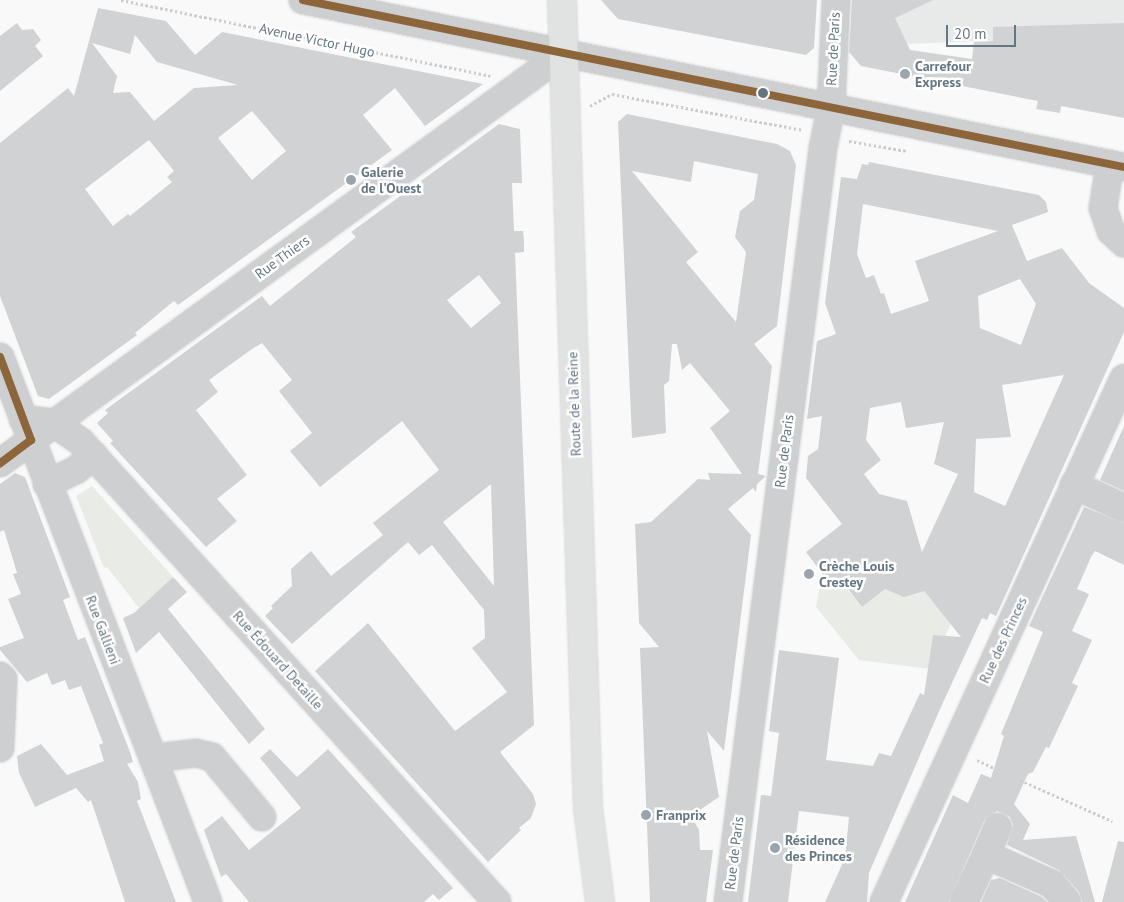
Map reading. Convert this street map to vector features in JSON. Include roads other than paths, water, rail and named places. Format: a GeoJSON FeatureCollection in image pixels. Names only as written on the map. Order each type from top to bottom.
{"type":"FeatureCollection","features":[{"type":"Feature","properties":{"kind":"main road","name":"Route de la Reine"},"geometry":{"type":"LineString","coordinates":[[562,0],[588,808],[600,902]]}},
{"type":"Feature","properties":{"kind":"main road","name":"Route de la Reine"},"geometry":{"type":"LineString","coordinates":[[582,902],[588,808]]}},
{"type":"Feature","properties":{"kind":"street"},"geometry":{"type":"LineString","coordinates":[[303,0],[1117,166],[1103,208],[1111,231],[1124,243]]}},
{"type":"Feature","properties":{"kind":"street","name":"Rue de Paris"},"geometry":{"type":"LineString","coordinates":[[728,902],[823,148],[830,108],[836,0]]}},
{"type":"Feature","properties":{"kind":"street","name":"Rue Thiers"},"geometry":{"type":"LineString","coordinates":[[54,423],[564,53]]}},
{"type":"Feature","properties":{"kind":"street","name":"Rue Gallieni"},"geometry":{"type":"LineString","coordinates":[[0,357],[208,902]]}},
{"type":"Feature","properties":{"kind":"street","name":"Rue des Princes"},"geometry":{"type":"LineString","coordinates":[[888,901],[1124,378]]}},
{"type":"Feature","properties":{"kind":"street"},"geometry":{"type":"LineString","coordinates":[[0,463],[27,429],[54,423]]}},
{"type":"Feature","properties":{"kind":"street","name":"Rue Édouard Detaille"},"geometry":{"type":"LineString","coordinates":[[54,423],[94,455],[497,902]]}},
{"type":"Feature","properties":{"kind":"street"},"geometry":{"type":"LineString","coordinates":[[47,484],[76,470],[94,455]]}},
{"type":"Feature","properties":{"kind":"street"},"geometry":{"type":"LineString","coordinates":[[1074,486],[1124,508]]}},
{"type":"Feature","properties":{"kind":"street"},"geometry":{"type":"LineString","coordinates":[[0,676],[3,680],[0,748]]}},
{"type":"Feature","properties":{"kind":"street"},"geometry":{"type":"LineString","coordinates":[[152,758],[196,753],[212,758],[262,817]]}},
{"type":"Feature","properties":{"kind":"street"},"geometry":{"type":"LineString","coordinates":[[964,902],[998,826]]}},
{"type":"Feature","properties":{"kind":"street"},"geometry":{"type":"LineString","coordinates":[[986,855],[1052,884],[1067,902]]}},
{"type":"Feature","properties":{"kind":"place","name":"Carrefour Express"},"geometry":{"type":"Point","coordinates":[905,74]}},
{"type":"Feature","properties":{"kind":"place","name":"Galerie de l'Ouest"},"geometry":{"type":"Point","coordinates":[351,180]}},
{"type":"Feature","properties":{"kind":"place","name":"Crèche Louis Crestey"},"geometry":{"type":"Point","coordinates":[809,574]}},
{"type":"Feature","properties":{"kind":"place","name":"Franprix"},"geometry":{"type":"Point","coordinates":[646,815]}},
{"type":"Feature","properties":{"kind":"place","name":"Résidence des Princes"},"geometry":{"type":"Point","coordinates":[775,848]}}]}
